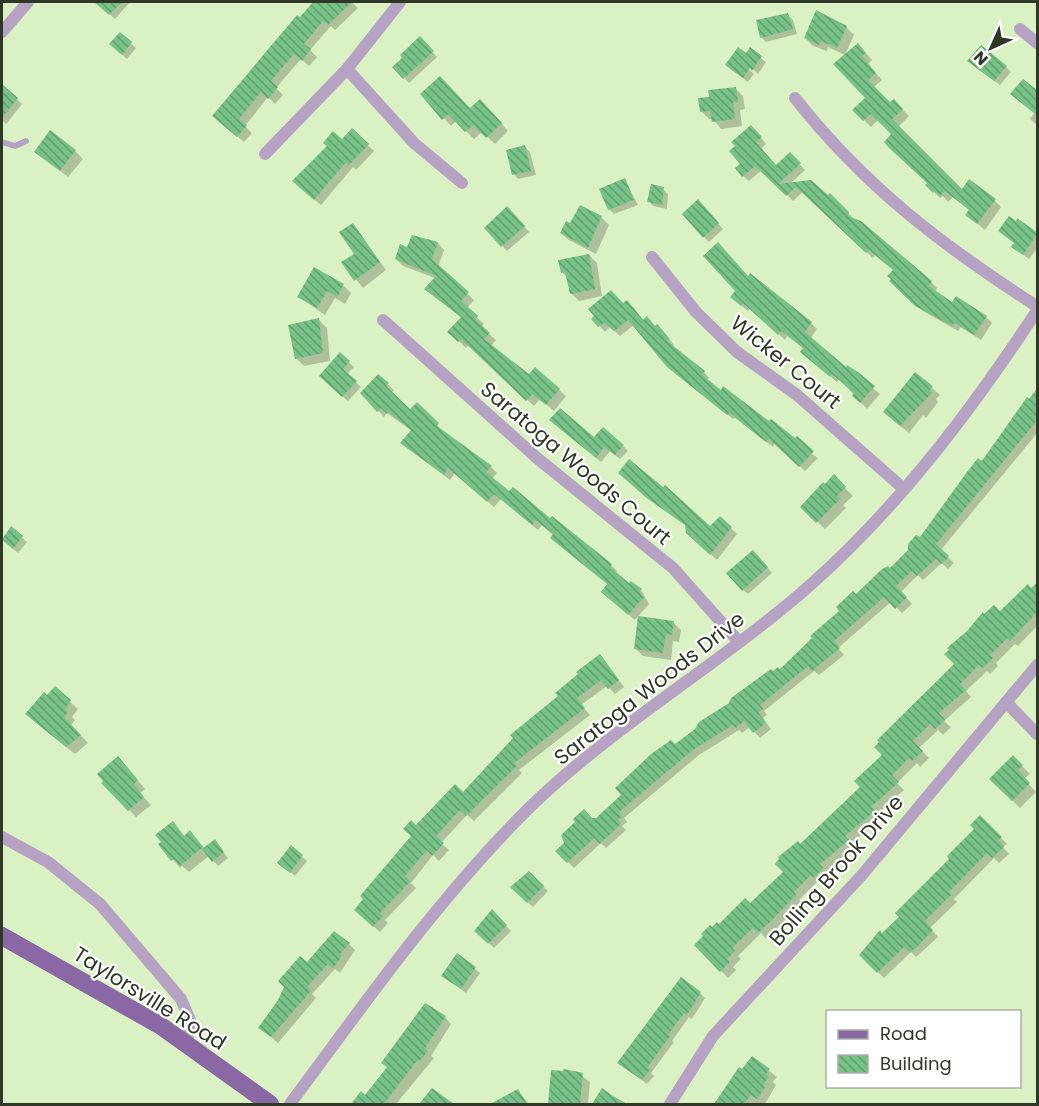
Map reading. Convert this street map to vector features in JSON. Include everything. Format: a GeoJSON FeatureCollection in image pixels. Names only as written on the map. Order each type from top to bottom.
{"type":"FeatureCollection","features":[{"type":"Feature","properties":{"kind":"main road","name":"Taylorsville Road"},"geometry":{"type":"LineString","coordinates":[[2,936],[127,1005],[188,1044],[270,1104]]}},
{"type":"Feature","properties":{"kind":"street"},"geometry":{"type":"LineString","coordinates":[[2,32],[28,2]]}},
{"type":"Feature","properties":{"kind":"street"},"geometry":{"type":"LineString","coordinates":[[265,154],[347,69],[400,2]]}},
{"type":"Feature","properties":{"kind":"street"},"geometry":{"type":"LineString","coordinates":[[1020,29],[1038,44]]}},
{"type":"Feature","properties":{"kind":"street"},"geometry":{"type":"LineString","coordinates":[[347,69],[414,143],[462,183]]}},
{"type":"Feature","properties":{"kind":"street"},"geometry":{"type":"LineString","coordinates":[[795,98],[828,138],[887,198],[960,257],[1038,308]]}},
{"type":"Feature","properties":{"kind":"street","name":"Wicker Court"},"geometry":{"type":"LineString","coordinates":[[651,257],[696,312],[737,352],[797,394],[904,489]]}},
{"type":"Feature","properties":{"kind":"street","name":"Saratoga Woods Drive"},"geometry":{"type":"LineString","coordinates":[[290,1104],[456,888],[522,815],[578,766],[774,616],[830,565],[904,489],[972,406],[1038,308]]}},
{"type":"Feature","properties":{"kind":"street","name":"Saratoga Woods Court"},"geometry":{"type":"LineString","coordinates":[[383,320],[537,458],[673,568],[740,642]]}},
{"type":"Feature","properties":{"kind":"street","name":"Bolling Brook Drive"},"geometry":{"type":"LineString","coordinates":[[670,1104],[713,1036],[862,875],[1038,664]]}},
{"type":"Feature","properties":{"kind":"street"},"geometry":{"type":"LineString","coordinates":[[1006,702],[1038,735]]}},
{"type":"Feature","properties":{"kind":"street"},"geometry":{"type":"LineString","coordinates":[[2,837],[48,862],[100,904],[181,999],[190,1020],[188,1044]]}},
{"type":"Feature","properties":{"kind":"lane"},"geometry":{"type":"LineString","coordinates":[[2,142],[15,146],[26,141]]}},
{"type":"Feature","properties":{"kind":"building"},"geometry":{"type":"Polygon","coordinates":[[[94,2],[122,2],[109,15],[94,2]]]}},
{"type":"Feature","properties":{"kind":"building"},"geometry":{"type":"Polygon","coordinates":[[[313,2],[352,2],[328,25],[323,21],[304,44],[311,49],[302,61],[294,54],[271,81],[278,87],[268,99],[261,92],[239,119],[247,125],[237,137],[212,116],[297,15],[300,17],[313,2]]]}},
{"type":"Feature","properties":{"kind":"building"},"geometry":{"type":"Polygon","coordinates":[[[816,10],[847,26],[837,48],[821,41],[819,45],[804,38],[816,10]]]}},
{"type":"Feature","properties":{"kind":"building"},"geometry":{"type":"Polygon","coordinates":[[[788,13],[793,29],[760,38],[756,20],[788,13]]]}},
{"type":"Feature","properties":{"kind":"building"},"geometry":{"type":"Polygon","coordinates":[[[120,32],[132,42],[122,55],[109,44],[120,32]]]}},
{"type":"Feature","properties":{"kind":"building"},"geometry":{"type":"Polygon","coordinates":[[[420,36],[434,51],[403,79],[392,67],[402,58],[400,55],[420,36]]]}},
{"type":"Feature","properties":{"kind":"building"},"geometry":{"type":"Polygon","coordinates":[[[858,43],[866,53],[862,56],[876,73],[868,80],[890,102],[894,99],[903,109],[892,119],[962,189],[969,179],[996,199],[977,224],[965,215],[969,210],[945,191],[940,196],[935,191],[933,193],[925,185],[927,183],[888,147],[884,142],[891,134],[871,114],[863,121],[852,110],[865,98],[833,64],[858,43]]]}},
{"type":"Feature","properties":{"kind":"building"},"geometry":{"type":"Polygon","coordinates":[[[981,45],[1007,66],[994,81],[967,61],[981,45]]]}},
{"type":"Feature","properties":{"kind":"building"},"geometry":{"type":"Polygon","coordinates":[[[738,47],[746,53],[750,47],[762,56],[752,71],[750,68],[743,78],[725,65],[738,47]]]}},
{"type":"Feature","properties":{"kind":"building"},"geometry":{"type":"Polygon","coordinates":[[[440,76],[470,108],[480,99],[502,123],[486,138],[473,125],[465,132],[448,114],[442,120],[420,94],[440,76]]]}},
{"type":"Feature","properties":{"kind":"building"},"geometry":{"type":"Polygon","coordinates":[[[1023,79],[1038,91],[1038,116],[1010,94],[1023,79]]]}},
{"type":"Feature","properties":{"kind":"building"},"geometry":{"type":"Polygon","coordinates":[[[2,84],[18,98],[2,118],[2,84]]]}},
{"type":"Feature","properties":{"kind":"building"},"geometry":{"type":"Polygon","coordinates":[[[736,87],[738,102],[733,102],[735,119],[712,122],[710,111],[700,112],[698,98],[709,97],[708,90],[736,87]]]}},
{"type":"Feature","properties":{"kind":"building"},"geometry":{"type":"Polygon","coordinates":[[[751,125],[762,137],[756,142],[776,165],[790,152],[801,163],[778,184],[811,180],[828,195],[830,193],[849,212],[848,216],[861,221],[932,281],[929,286],[952,302],[956,296],[987,316],[974,335],[954,323],[952,326],[915,306],[889,281],[891,279],[887,276],[893,270],[869,250],[866,253],[796,187],[786,196],[755,166],[742,177],[735,168],[740,164],[729,151],[735,146],[731,142],[751,125]]]}},
{"type":"Feature","properties":{"kind":"building"},"geometry":{"type":"Polygon","coordinates":[[[352,128],[369,144],[349,165],[346,162],[314,200],[292,181],[327,146],[323,143],[333,131],[342,139],[352,128]]]}},
{"type":"Feature","properties":{"kind":"building"},"geometry":{"type":"Polygon","coordinates":[[[50,130],[76,150],[60,171],[34,152],[50,130]]]}},
{"type":"Feature","properties":{"kind":"building"},"geometry":{"type":"Polygon","coordinates":[[[525,145],[531,171],[512,175],[506,150],[525,145]]]}},
{"type":"Feature","properties":{"kind":"building"},"geometry":{"type":"Polygon","coordinates":[[[625,178],[634,200],[608,210],[599,189],[625,178]]]}},
{"type":"Feature","properties":{"kind":"building"},"geometry":{"type":"Polygon","coordinates":[[[651,184],[664,187],[662,205],[647,202],[651,184]]]}},
{"type":"Feature","properties":{"kind":"building"},"geometry":{"type":"Polygon","coordinates":[[[698,199],[719,223],[703,238],[682,214],[698,199]]]}},
{"type":"Feature","properties":{"kind":"building"},"geometry":{"type":"Polygon","coordinates":[[[580,205],[602,216],[588,248],[560,233],[566,221],[570,223],[580,205]]]}},
{"type":"Feature","properties":{"kind":"building"},"geometry":{"type":"Polygon","coordinates":[[[507,206],[525,226],[501,247],[484,228],[507,206]]]}},
{"type":"Feature","properties":{"kind":"building"},"geometry":{"type":"Polygon","coordinates":[[[1009,216],[1016,221],[1017,218],[1038,233],[1023,255],[1011,247],[1014,243],[998,231],[1009,216]]]}},
{"type":"Feature","properties":{"kind":"building"},"geometry":{"type":"Polygon","coordinates":[[[353,223],[380,262],[354,281],[341,262],[354,254],[339,232],[353,223]]]}},
{"type":"Feature","properties":{"kind":"building"},"geometry":{"type":"Polygon","coordinates":[[[412,235],[438,242],[432,259],[469,292],[461,301],[478,316],[475,319],[490,333],[484,339],[529,374],[535,367],[560,389],[546,405],[532,394],[526,401],[461,339],[458,342],[447,332],[461,317],[424,289],[436,276],[395,259],[400,244],[407,247],[412,235]]]}},
{"type":"Feature","properties":{"kind":"building"},"geometry":{"type":"Polygon","coordinates":[[[718,242],[748,276],[750,273],[812,322],[805,332],[846,367],[847,365],[858,372],[875,386],[860,403],[852,396],[854,393],[832,374],[830,377],[800,352],[803,348],[790,337],[781,331],[778,335],[743,303],[741,306],[730,297],[735,291],[703,256],[718,242]]]}},
{"type":"Feature","properties":{"kind":"building"},"geometry":{"type":"Polygon","coordinates":[[[589,254],[595,289],[570,294],[565,272],[561,273],[558,260],[589,254]]]}},
{"type":"Feature","properties":{"kind":"building"},"geometry":{"type":"Polygon","coordinates":[[[314,267],[344,284],[337,297],[327,291],[317,308],[297,297],[314,267]]]}},
{"type":"Feature","properties":{"kind":"building"},"geometry":{"type":"Polygon","coordinates":[[[611,290],[623,303],[627,300],[643,320],[647,316],[655,326],[657,324],[670,339],[667,341],[705,371],[702,375],[721,390],[723,386],[795,438],[797,436],[814,451],[799,467],[769,439],[766,442],[729,413],[727,415],[667,367],[628,320],[614,331],[604,323],[598,327],[591,319],[594,316],[588,309],[611,290]]]}},
{"type":"Feature","properties":{"kind":"building"},"geometry":{"type":"Polygon","coordinates":[[[319,318],[323,353],[295,359],[288,325],[319,318]]]}},
{"type":"Feature","properties":{"kind":"building"},"geometry":{"type":"Polygon","coordinates":[[[340,352],[350,361],[343,369],[357,381],[342,397],[319,376],[340,352]]]}},
{"type":"Feature","properties":{"kind":"building"},"geometry":{"type":"Polygon","coordinates":[[[915,372],[933,386],[929,391],[932,393],[900,426],[883,412],[915,372]]]}},
{"type":"Feature","properties":{"kind":"building"},"geometry":{"type":"Polygon","coordinates":[[[378,374],[389,383],[386,386],[410,409],[417,402],[439,423],[437,426],[492,466],[486,472],[509,491],[513,487],[612,564],[610,567],[629,583],[631,581],[642,589],[639,592],[644,597],[628,615],[601,592],[607,584],[550,538],[553,534],[535,520],[532,525],[494,494],[487,502],[448,468],[444,475],[400,443],[411,430],[389,412],[387,414],[381,408],[377,412],[360,393],[378,374]]]}},
{"type":"Feature","properties":{"kind":"building"},"geometry":{"type":"Polygon","coordinates":[[[1038,387],[1038,419],[936,544],[949,556],[942,564],[936,559],[917,576],[912,571],[896,586],[907,597],[895,609],[884,597],[834,641],[840,648],[812,671],[808,666],[760,705],[763,709],[758,712],[766,723],[753,733],[744,721],[736,728],[733,725],[693,750],[619,812],[622,816],[618,820],[621,824],[600,844],[594,838],[567,863],[555,851],[564,843],[561,835],[575,822],[573,819],[584,809],[592,818],[596,818],[621,795],[615,788],[651,754],[671,740],[675,744],[695,729],[699,722],[729,703],[731,698],[771,669],[773,671],[778,667],[780,669],[812,638],[810,636],[839,611],[836,607],[853,591],[856,594],[882,569],[888,566],[890,568],[908,550],[908,544],[916,535],[920,537],[978,458],[982,461],[1027,397],[1029,399],[1038,387]]]}},
{"type":"Feature","properties":{"kind":"building"},"geometry":{"type":"Polygon","coordinates":[[[560,408],[594,437],[603,427],[624,445],[615,455],[604,447],[596,458],[549,420],[560,408]]]}},
{"type":"Feature","properties":{"kind":"building"},"geometry":{"type":"Polygon","coordinates":[[[629,459],[663,487],[665,485],[710,526],[720,516],[732,527],[710,555],[686,533],[685,525],[647,498],[618,473],[629,459]]]}},
{"type":"Feature","properties":{"kind":"building"},"geometry":{"type":"Polygon","coordinates":[[[834,474],[846,487],[837,496],[840,499],[816,523],[800,507],[823,482],[825,484],[834,474]]]}},
{"type":"Feature","properties":{"kind":"building"},"geometry":{"type":"Polygon","coordinates":[[[11,526],[23,536],[13,549],[2,540],[11,526]]]}},
{"type":"Feature","properties":{"kind":"building"},"geometry":{"type":"Polygon","coordinates":[[[753,550],[768,567],[742,591],[726,573],[753,550]]]}},
{"type":"Feature","properties":{"kind":"building"},"geometry":{"type":"Polygon","coordinates":[[[1038,582],[1038,611],[1010,641],[1008,638],[990,655],[993,658],[983,668],[979,665],[960,684],[966,690],[939,713],[945,720],[935,729],[930,724],[913,741],[923,751],[912,761],[909,758],[892,775],[899,782],[871,807],[875,811],[845,836],[849,840],[820,864],[823,868],[813,878],[811,875],[794,892],[796,895],[769,923],[758,933],[753,928],[732,948],[735,951],[727,959],[730,962],[720,972],[694,945],[703,936],[701,934],[710,925],[712,927],[717,922],[719,924],[745,898],[750,903],[783,872],[775,864],[778,857],[798,841],[800,844],[860,787],[854,781],[882,755],[874,747],[879,742],[877,740],[954,664],[944,654],[949,650],[947,648],[967,631],[983,612],[984,614],[994,605],[1000,611],[1028,584],[1031,588],[1038,582]]]}},
{"type":"Feature","properties":{"kind":"building"},"geometry":{"type":"Polygon","coordinates":[[[638,616],[674,621],[672,635],[666,634],[663,653],[634,649],[638,616]]]}},
{"type":"Feature","properties":{"kind":"building"},"geometry":{"type":"Polygon","coordinates":[[[600,654],[619,680],[608,689],[601,680],[577,698],[585,708],[514,763],[517,766],[466,816],[460,810],[436,836],[444,843],[432,856],[427,850],[405,876],[411,881],[380,913],[383,916],[373,927],[354,910],[363,899],[360,896],[411,836],[403,829],[411,820],[416,825],[455,784],[463,792],[513,738],[510,735],[558,696],[555,693],[578,674],[576,672],[600,654]]]}},
{"type":"Feature","properties":{"kind":"building"},"geometry":{"type":"Polygon","coordinates":[[[55,686],[71,700],[65,709],[68,712],[64,717],[81,735],[66,747],[25,714],[44,692],[47,695],[55,686]]]}},
{"type":"Feature","properties":{"kind":"building"},"geometry":{"type":"Polygon","coordinates":[[[1013,755],[1023,765],[1018,770],[1030,783],[1012,801],[989,779],[1013,755]]]}},
{"type":"Feature","properties":{"kind":"building"},"geometry":{"type":"Polygon","coordinates":[[[118,756],[138,780],[134,784],[144,797],[128,811],[101,783],[103,781],[97,774],[118,756]]]}},
{"type":"Feature","properties":{"kind":"building"},"geometry":{"type":"Polygon","coordinates":[[[980,815],[1002,837],[998,840],[1004,847],[992,858],[987,853],[949,892],[952,894],[925,921],[933,930],[916,948],[909,952],[904,947],[877,973],[859,955],[880,930],[882,933],[899,917],[895,913],[949,859],[947,856],[974,829],[970,825],[980,815]]]}},
{"type":"Feature","properties":{"kind":"building"},"geometry":{"type":"Polygon","coordinates":[[[173,821],[184,836],[190,830],[203,847],[180,866],[174,859],[171,861],[158,844],[161,842],[155,835],[173,821]]]}},
{"type":"Feature","properties":{"kind":"building"},"geometry":{"type":"Polygon","coordinates":[[[215,839],[224,852],[212,862],[202,849],[215,839]]]}},
{"type":"Feature","properties":{"kind":"building"},"geometry":{"type":"Polygon","coordinates":[[[291,845],[303,855],[290,873],[277,863],[291,845]]]}},
{"type":"Feature","properties":{"kind":"building"},"geometry":{"type":"Polygon","coordinates":[[[529,871],[544,886],[527,903],[510,887],[529,871]]]}},
{"type":"Feature","properties":{"kind":"building"},"geometry":{"type":"Polygon","coordinates":[[[492,909],[507,925],[488,944],[474,931],[492,909]]]}},
{"type":"Feature","properties":{"kind":"building"},"geometry":{"type":"Polygon","coordinates":[[[334,931],[350,943],[340,954],[342,956],[333,968],[328,964],[307,987],[311,991],[271,1037],[258,1028],[278,1000],[284,987],[278,981],[300,956],[307,962],[334,931]]]}},
{"type":"Feature","properties":{"kind":"building"},"geometry":{"type":"Polygon","coordinates":[[[457,953],[476,967],[461,989],[441,976],[457,953]]]}},
{"type":"Feature","properties":{"kind":"building"},"geometry":{"type":"Polygon","coordinates":[[[681,977],[701,992],[687,1015],[684,1013],[668,1035],[670,1036],[647,1068],[650,1070],[642,1080],[617,1063],[681,977]]]}},
{"type":"Feature","properties":{"kind":"building"},"geometry":{"type":"Polygon","coordinates":[[[425,1003],[446,1016],[425,1048],[428,1051],[420,1061],[418,1060],[384,1104],[351,1104],[361,1091],[365,1095],[387,1067],[381,1063],[425,1003]]]}},
{"type":"Feature","properties":{"kind":"building"},"geometry":{"type":"Polygon","coordinates":[[[752,1056],[770,1069],[766,1074],[769,1077],[763,1085],[765,1087],[757,1099],[751,1095],[744,1104],[714,1104],[739,1067],[742,1069],[752,1056]]]}},
{"type":"Feature","properties":{"kind":"building"},"geometry":{"type":"Polygon","coordinates":[[[564,1069],[583,1073],[580,1104],[548,1104],[551,1070],[563,1071],[564,1069]]]}},
{"type":"Feature","properties":{"kind":"building"},"geometry":{"type":"Polygon","coordinates":[[[432,1088],[454,1104],[419,1104],[432,1088]]]}},
{"type":"Feature","properties":{"kind":"building"},"geometry":{"type":"Polygon","coordinates":[[[602,1088],[613,1096],[627,1104],[592,1104],[602,1088]]]}},
{"type":"Feature","properties":{"kind":"building"},"geometry":{"type":"Polygon","coordinates":[[[518,1089],[527,1104],[490,1104],[518,1089]]]}}]}
